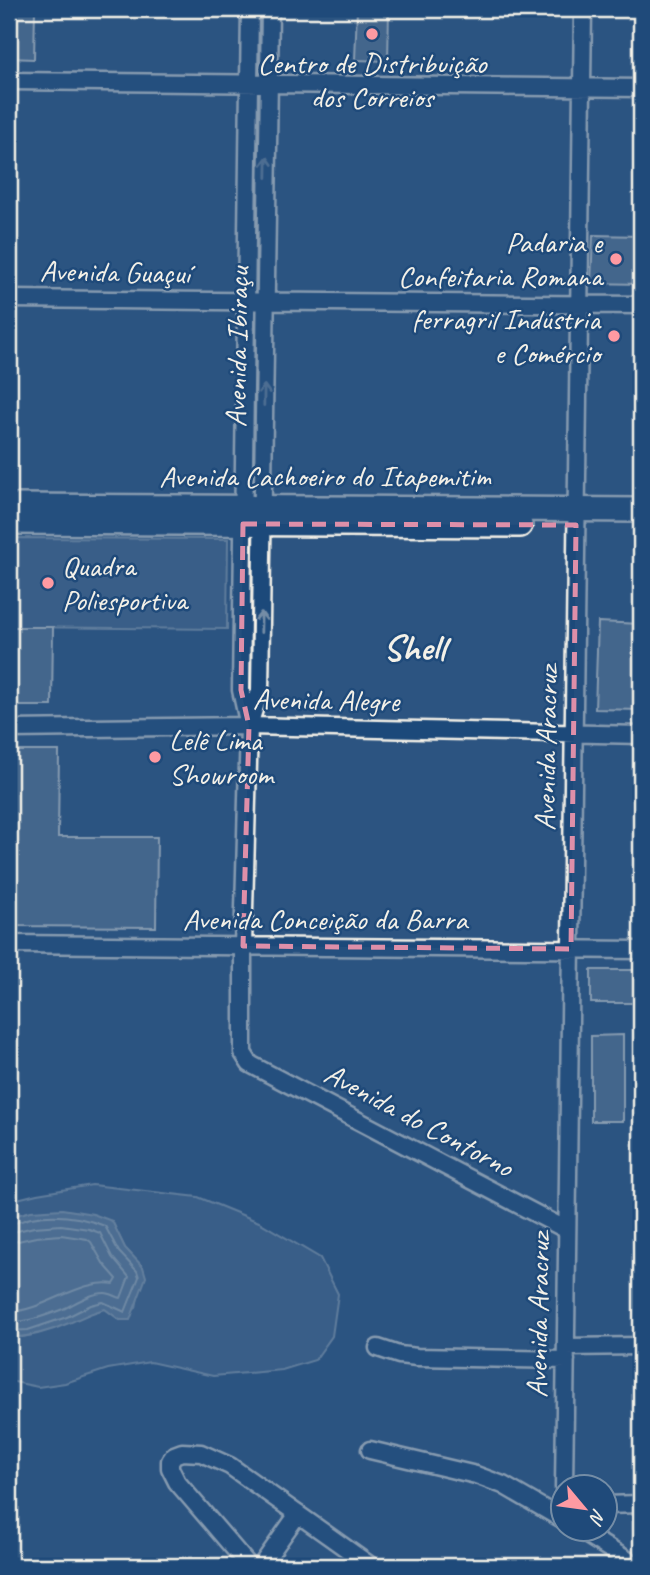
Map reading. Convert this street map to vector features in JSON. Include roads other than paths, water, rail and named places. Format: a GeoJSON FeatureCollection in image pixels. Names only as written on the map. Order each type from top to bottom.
{"type":"FeatureCollection","features":[{"type":"Feature","properties":{"kind":"street","name":"Avenida Ibiraçu"},"geometry":{"type":"LineString","coordinates":[[250,9],[246,301],[253,515]]}},
{"type":"Feature","properties":{"kind":"street","name":"Avenida Ibiraçu"},"geometry":{"type":"LineString","coordinates":[[245,1059],[243,946],[249,726],[241,690],[265,301],[270,9]]}},
{"type":"Feature","properties":{"kind":"street","name":"Avenida Aracruz"},"geometry":{"type":"LineString","coordinates":[[564,1474],[583,9]]}},
{"type":"Feature","properties":{"kind":"street"},"geometry":{"type":"LineString","coordinates":[[9,82],[641,88]]}},
{"type":"Feature","properties":{"kind":"street","name":"Avenida Guaçuí"},"geometry":{"type":"LineString","coordinates":[[9,299],[641,305]]}},
{"type":"Feature","properties":{"kind":"street","name":"Avenida Cachoeiro do Itapemitim"},"geometry":{"type":"LineString","coordinates":[[9,506],[253,515]]}},
{"type":"Feature","properties":{"kind":"street"},"geometry":{"type":"LineString","coordinates":[[9,522],[253,515],[577,517],[641,510]]}},
{"type":"Feature","properties":{"kind":"street"},"geometry":{"type":"LineString","coordinates":[[577,517],[641,525]]}},
{"type":"Feature","properties":{"kind":"street","name":"Avenida Alegre"},"geometry":{"type":"LineString","coordinates":[[9,729],[249,726],[641,735]]}},
{"type":"Feature","properties":{"kind":"street","name":"Avenida Conceição da Barra"},"geometry":{"type":"LineString","coordinates":[[9,944],[641,950]]}},
{"type":"Feature","properties":{"kind":"street","name":"Avenida do Contorno"},"geometry":{"type":"LineString","coordinates":[[245,1059],[567,1230]]}},
{"type":"Feature","properties":{"kind":"street"},"geometry":{"type":"LineString","coordinates":[[378,1348],[417,1357],[566,1353],[641,1346]]}},
{"type":"Feature","properties":{"kind":"street"},"geometry":{"type":"LineString","coordinates":[[370,1450],[476,1475],[503,1485],[548,1511]]}},
{"type":"Feature","properties":{"kind":"street"},"geometry":{"type":"LineString","coordinates":[[249,1566],[177,1482],[170,1468],[174,1455],[182,1452],[201,1453],[230,1466],[371,1566]]}},
{"type":"Feature","properties":{"kind":"street"},"geometry":{"type":"LineString","coordinates":[[618,1505],[641,1504]]}},
{"type":"Feature","properties":{"kind":"street"},"geometry":{"type":"LineString","coordinates":[[261,1566],[298,1514]]}},
{"type":"Feature","properties":{"kind":"street"},"geometry":{"type":"LineString","coordinates":[[602,1544],[637,1566]]}},
{"type":"Feature","properties":{"kind":"water"},"geometry":{"type":"Polygon","coordinates":[[[62,1209],[93,1214],[112,1221],[125,1248],[143,1267],[146,1277],[130,1320],[120,1320],[105,1309],[47,1331],[9,1338],[9,1217],[31,1211],[62,1209]]]}},
{"type":"Feature","properties":{"kind":"place","name":"Centro de Distribuição dos Correios"},"geometry":{"type":"Point","coordinates":[372,34]}},
{"type":"Feature","properties":{"kind":"place","name":"Padaria e Confeitaria Romana"},"geometry":{"type":"Point","coordinates":[616,259]}},
{"type":"Feature","properties":{"kind":"place","name":"ferragril Indústria e Comércio"},"geometry":{"type":"Point","coordinates":[614,336]}},
{"type":"Feature","properties":{"kind":"place","name":"Quadra Poliesportiva"},"geometry":{"type":"Point","coordinates":[48,583]}},
{"type":"Feature","properties":{"kind":"place","name":"Lelê Lima Showroom"},"geometry":{"type":"Point","coordinates":[155,757]}},
{"type":"Feature","properties":{"kind":"district","name":"Shell"},"geometry":{"type":"Point","coordinates":[414,647]}}]}
